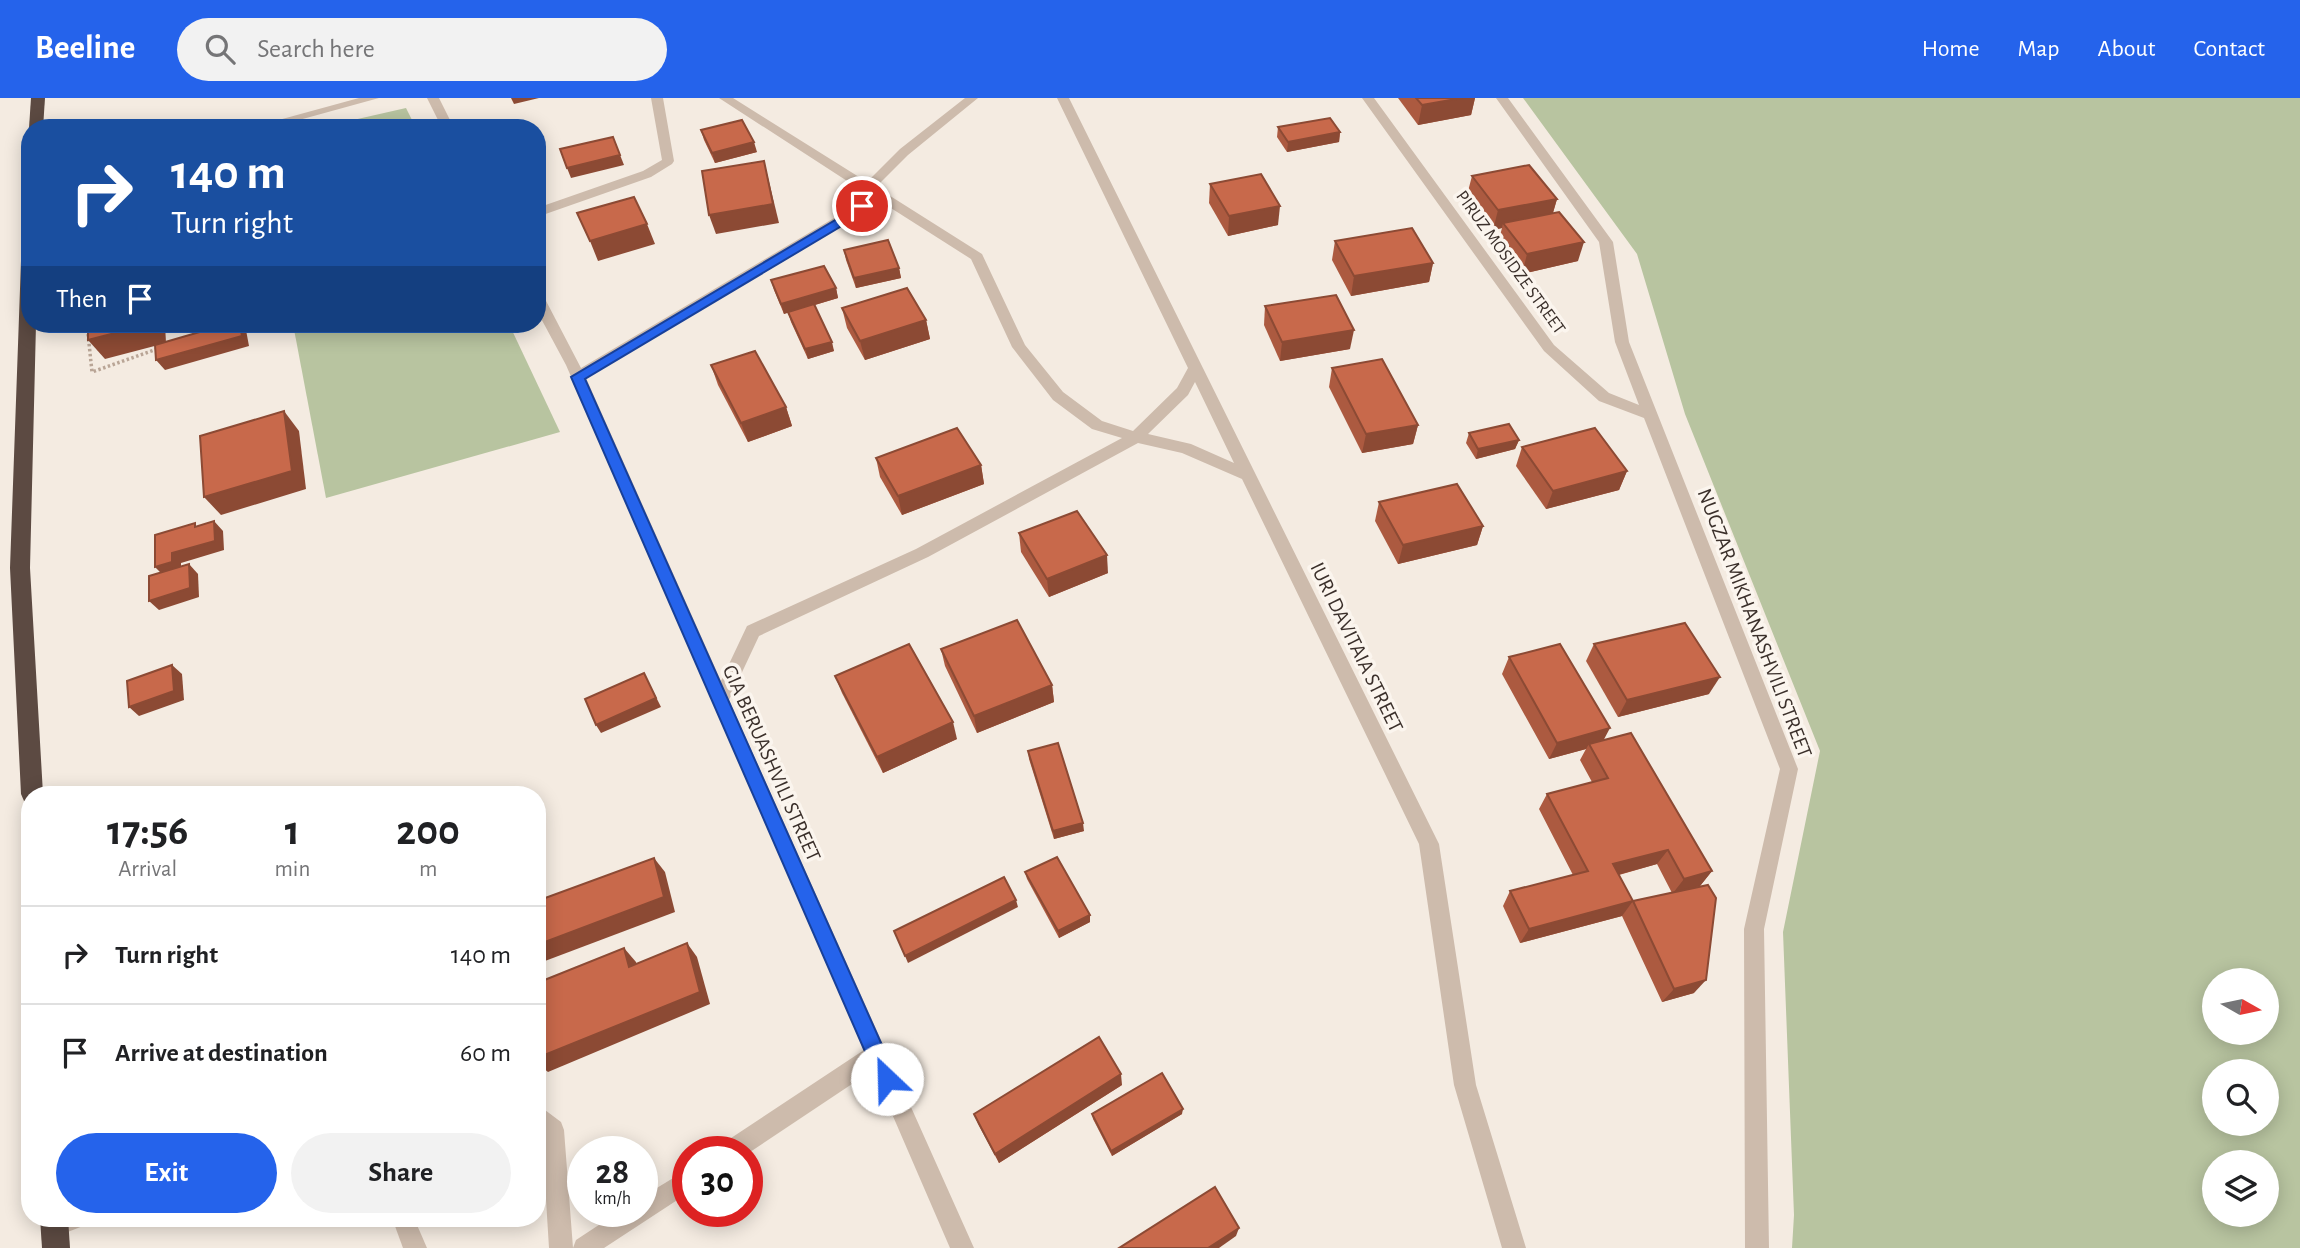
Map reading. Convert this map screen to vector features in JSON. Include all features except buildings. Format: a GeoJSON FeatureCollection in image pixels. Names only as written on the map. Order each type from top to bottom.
{"type":"FeatureCollection","features":[{"type":"Feature","properties":{"kind":"highway"},"geometry":{"type":"LineString","coordinates":[[37,119],[38,98]]}},
{"type":"Feature","properties":{"kind":"highway"},"geometry":{"type":"LineString","coordinates":[[27,333],[20,568],[32,786]]}},
{"type":"Feature","properties":{"kind":"street"},"geometry":{"type":"LineString","coordinates":[[290,119],[373,98]]}},
{"type":"Feature","properties":{"kind":"street"},"geometry":{"type":"LineString","coordinates":[[433,98],[444,119]]}},
{"type":"Feature","properties":{"kind":"street"},"geometry":{"type":"LineString","coordinates":[[546,210],[647,174],[667,161],[657,98]]}},
{"type":"Feature","properties":{"kind":"street"},"geometry":{"type":"LineString","coordinates":[[725,98],[977,257],[1019,347],[1058,396],[1097,425],[1136,437],[1186,447],[1248,475]]}},
{"type":"Feature","properties":{"kind":"street"},"geometry":{"type":"LineString","coordinates":[[577,377],[856,212],[862,206],[868,188],[904,152],[972,98]]}},
{"type":"Feature","properties":{"kind":"street","name":"IURI DAVITAIA STREET"},"geometry":{"type":"LineString","coordinates":[[1063,98],[1429,844],[1465,1085],[1514,1248]]}},
{"type":"Feature","properties":{"kind":"street","name":"PIRUZ MOSIDZE STREET"},"geometry":{"type":"LineString","coordinates":[[1368,98],[1549,348],[1604,397],[1651,415]]}},
{"type":"Feature","properties":{"kind":"street","name":"NUGZAR MIKHANASHVILI STREET"},"geometry":{"type":"LineString","coordinates":[[1502,98],[1606,242],[1622,342],[1789,769],[1754,929],[1757,1248]]}},
{"type":"Feature","properties":{"kind":"street","name":"GIA BERUASHVILI STREET"},"geometry":{"type":"LineString","coordinates":[[546,315],[577,377],[962,1248]]}},
{"type":"Feature","properties":{"kind":"street"},"geometry":{"type":"LineString","coordinates":[[720,701],[753,631],[922,553],[1136,437],[1183,391],[1196,367]]}},
{"type":"Feature","properties":{"kind":"street"},"geometry":{"type":"LineString","coordinates":[[754,1136],[876,1055]]}},
{"type":"Feature","properties":{"kind":"street"},"geometry":{"type":"LineString","coordinates":[[546,1123],[553,1130],[561,1248]]}},
{"type":"Feature","properties":{"kind":"street"},"geometry":{"type":"LineString","coordinates":[[407,1227],[415,1248]]}},
{"type":"Feature","properties":{"kind":"street"},"geometry":{"type":"LineString","coordinates":[[584,1248],[616,1227]]}},
{"type":"Feature","properties":{"kind":"path"},"geometry":{"type":"LineString","coordinates":[[88,333],[92,372],[165,346]]}},
{"type":"Feature","properties":{"kind":"green space"},"geometry":{"type":"Polygon","coordinates":[[[1523,98],[2300,98],[2300,1248],[1792,1248],[1794,1215],[1783,932],[1820,751],[1685,414],[1637,254],[1523,98]]]}},
{"type":"Feature","properties":{"kind":"green space"},"geometry":{"type":"Polygon","coordinates":[[[406,108],[412,119],[358,119],[406,108]]]}},
{"type":"Feature","properties":{"kind":"green space"},"geometry":{"type":"Polygon","coordinates":[[[295,333],[513,333],[560,432],[326,498],[295,333]]]}},
{"type":"Feature","properties":{"kind":"route"},"geometry":{"type":"LineString","coordinates":[[862,206],[577,377],[887,1079]]}}]}
